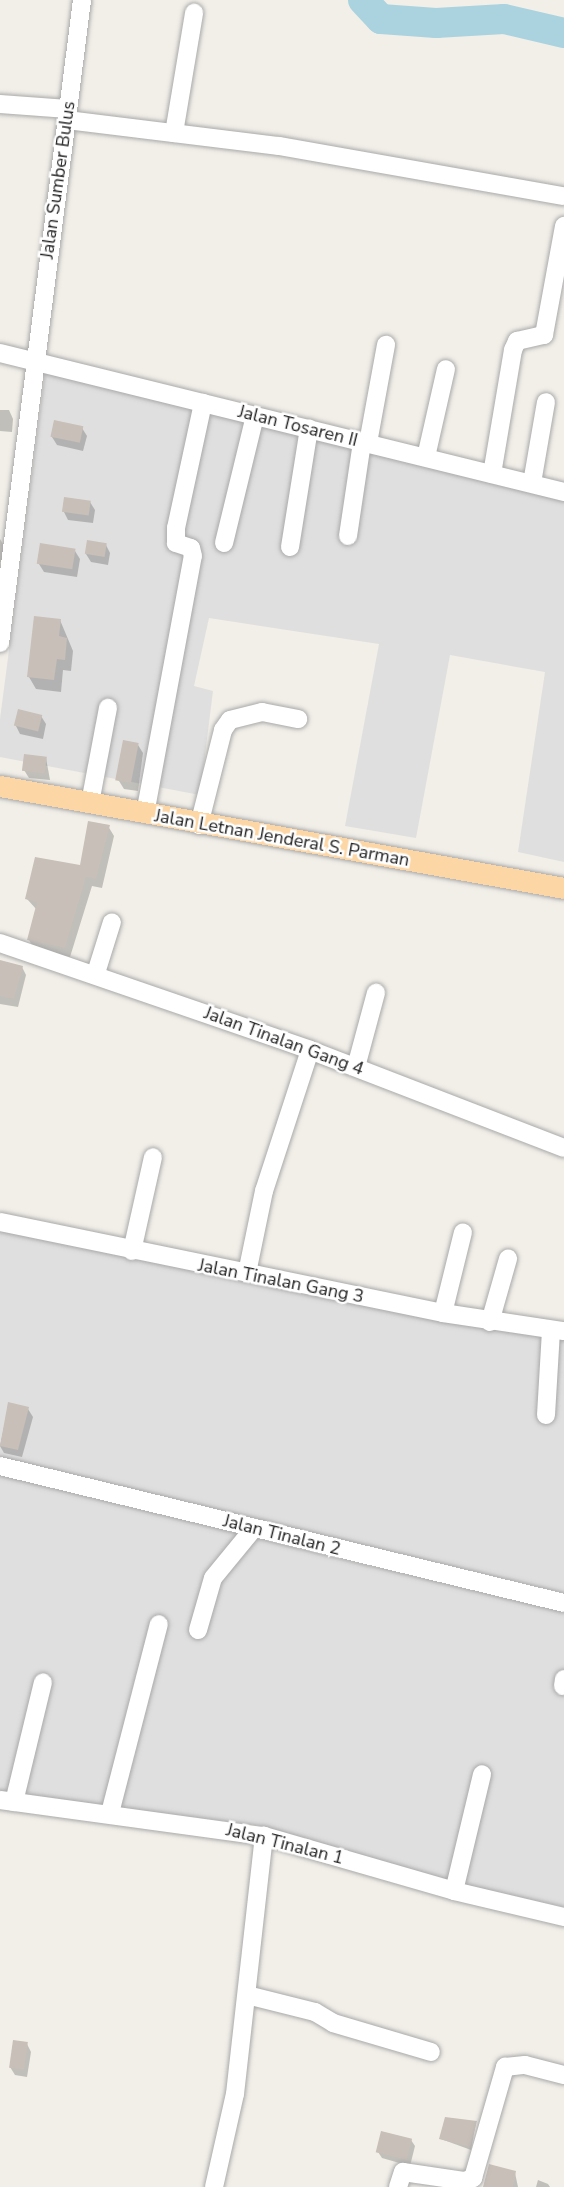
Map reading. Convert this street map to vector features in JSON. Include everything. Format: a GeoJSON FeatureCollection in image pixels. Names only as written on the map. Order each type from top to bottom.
{"type":"FeatureCollection","features":[{"type":"Feature","properties":{"kind":"main road","name":"Jalan Letnan Jenderal S. Parman"},"geometry":{"type":"LineString","coordinates":[[0,786],[199,825],[564,888]]}},
{"type":"Feature","properties":{"kind":"street","name":"Jalan Sumber Bulus"},"geometry":{"type":"LineString","coordinates":[[0,643],[33,360],[82,0]]}},
{"type":"Feature","properties":{"kind":"street"},"geometry":{"type":"LineString","coordinates":[[174,133],[194,13]]}},
{"type":"Feature","properties":{"kind":"street"},"geometry":{"type":"LineString","coordinates":[[0,104],[174,133],[279,146],[564,196]]}},
{"type":"Feature","properties":{"kind":"street"},"geometry":{"type":"LineString","coordinates":[[492,474],[513,350],[517,341],[544,335],[564,226]]}},
{"type":"Feature","properties":{"kind":"street"},"geometry":{"type":"LineString","coordinates":[[348,536],[386,345]]}},
{"type":"Feature","properties":{"kind":"street","name":"Jalan Tosaren II"},"geometry":{"type":"LineString","coordinates":[[0,353],[564,492]]}},
{"type":"Feature","properties":{"kind":"street"},"geometry":{"type":"LineString","coordinates":[[426,457],[446,369]]}},
{"type":"Feature","properties":{"kind":"street"},"geometry":{"type":"LineString","coordinates":[[532,483],[546,402]]}},
{"type":"Feature","properties":{"kind":"street"},"geometry":{"type":"LineString","coordinates":[[145,814],[193,556],[191,548],[176,543],[176,528],[203,403]]}},
{"type":"Feature","properties":{"kind":"street"},"geometry":{"type":"LineString","coordinates":[[224,543],[255,416]]}},
{"type":"Feature","properties":{"kind":"street"},"geometry":{"type":"LineString","coordinates":[[290,547],[309,429]]}},
{"type":"Feature","properties":{"kind":"street"},"geometry":{"type":"LineString","coordinates":[[90,803],[108,708]]}},
{"type":"Feature","properties":{"kind":"street"},"geometry":{"type":"LineString","coordinates":[[199,825],[223,730],[230,720],[262,712],[298,719]]}},
{"type":"Feature","properties":{"kind":"street"},"geometry":{"type":"LineString","coordinates":[[96,973],[112,922]]}},
{"type":"Feature","properties":{"kind":"street","name":"Jalan Tinalan Gang 4"},"geometry":{"type":"LineString","coordinates":[[0,943],[96,973],[310,1050],[564,1148]]}},
{"type":"Feature","properties":{"kind":"street"},"geometry":{"type":"LineString","coordinates":[[356,1067],[376,993]]}},
{"type":"Feature","properties":{"kind":"street"},"geometry":{"type":"LineString","coordinates":[[247,1273],[264,1191],[310,1050]]}},
{"type":"Feature","properties":{"kind":"street"},"geometry":{"type":"LineString","coordinates":[[132,1251],[153,1157]]}},
{"type":"Feature","properties":{"kind":"street","name":"Jalan Tinalan Gang 3"},"geometry":{"type":"LineString","coordinates":[[0,1222],[443,1313],[558,1331]]}},
{"type":"Feature","properties":{"kind":"street"},"geometry":{"type":"LineString","coordinates":[[443,1313],[463,1231]]}},
{"type":"Feature","properties":{"kind":"street"},"geometry":{"type":"LineString","coordinates":[[490,1322],[508,1259]]}},
{"type":"Feature","properties":{"kind":"street"},"geometry":{"type":"LineString","coordinates":[[546,1415],[558,1331]]}},
{"type":"Feature","properties":{"kind":"street","name":"Jalan Tinalan 2"},"geometry":{"type":"LineString","coordinates":[[0,1466],[564,1603]]}},
{"type":"Feature","properties":{"kind":"street"},"geometry":{"type":"LineString","coordinates":[[198,1630],[213,1578],[254,1528]]}},
{"type":"Feature","properties":{"kind":"street"},"geometry":{"type":"LineString","coordinates":[[110,1813],[159,1624]]}},
{"type":"Feature","properties":{"kind":"street"},"geometry":{"type":"LineString","coordinates":[[7,1801],[43,1682]]}},
{"type":"Feature","properties":{"kind":"street"},"geometry":{"type":"LineString","coordinates":[[454,1891],[482,1774]]}},
{"type":"Feature","properties":{"kind":"street","name":"Jalan Tinalan 1"},"geometry":{"type":"LineString","coordinates":[[7,1801],[264,1836],[454,1891],[564,1917]]}},
{"type":"Feature","properties":{"kind":"street"},"geometry":{"type":"LineString","coordinates":[[214,2187],[235,2094],[264,1836]]}},
{"type":"Feature","properties":{"kind":"street"},"geometry":{"type":"LineString","coordinates":[[247,1995],[315,2011],[333,2023],[431,2052]]}},
{"type":"Feature","properties":{"kind":"street"},"geometry":{"type":"LineString","coordinates":[[398,2187],[404,2172],[465,2181],[473,2178],[505,2067],[525,2065],[564,2075]]}},
{"type":"Feature","properties":{"kind":"shaded area"},"geometry":{"type":"Polygon","coordinates":[[[46,367],[564,487],[564,862],[518,852],[545,672],[450,655],[416,838],[345,826],[379,644],[209,618],[194,686],[213,691],[200,795],[0,757],[0,719],[46,367]]]}},
{"type":"Feature","properties":{"kind":"shaded area"},"geometry":{"type":"Polygon","coordinates":[[[0,1226],[564,1337],[564,1593],[0,1458],[0,1226]]]}},
{"type":"Feature","properties":{"kind":"shaded area"},"geometry":{"type":"Polygon","coordinates":[[[0,1473],[356,1563],[564,1609],[564,1907],[444,1880],[257,1825],[0,1793],[0,1473]]]}},
{"type":"Feature","properties":{"kind":"building"},"geometry":{"type":"Polygon","coordinates":[[[54,420],[83,426],[80,443],[50,437],[54,420]]]}},
{"type":"Feature","properties":{"kind":"building"},"geometry":{"type":"Polygon","coordinates":[[[64,497],[91,501],[89,516],[62,512],[64,497]]]}},
{"type":"Feature","properties":{"kind":"building"},"geometry":{"type":"Polygon","coordinates":[[[87,540],[107,543],[105,557],[85,554],[87,540]]]}},
{"type":"Feature","properties":{"kind":"building"},"geometry":{"type":"Polygon","coordinates":[[[40,543],[76,549],[72,569],[37,564],[40,543]]]}},
{"type":"Feature","properties":{"kind":"building"},"geometry":{"type":"Polygon","coordinates":[[[34,616],[61,619],[59,636],[67,638],[65,660],[57,659],[54,680],[27,677],[34,616]]]}},
{"type":"Feature","properties":{"kind":"building"},"geometry":{"type":"Polygon","coordinates":[[[18,709],[42,715],[38,732],[14,725],[18,709]]]}},
{"type":"Feature","properties":{"kind":"building"},"geometry":{"type":"Polygon","coordinates":[[[123,740],[139,743],[131,783],[115,780],[123,740]]]}},
{"type":"Feature","properties":{"kind":"building"},"geometry":{"type":"Polygon","coordinates":[[[24,754],[47,757],[45,774],[22,771],[24,754]]]}},
{"type":"Feature","properties":{"kind":"building"},"geometry":{"type":"Polygon","coordinates":[[[88,821],[110,825],[96,879],[86,877],[65,948],[27,940],[37,902],[25,899],[35,857],[80,865],[88,821]]]}},
{"type":"Feature","properties":{"kind":"building"},"geometry":{"type":"Polygon","coordinates":[[[0,960],[23,966],[14,999],[0,996],[0,960]]]}},
{"type":"Feature","properties":{"kind":"building"},"geometry":{"type":"Polygon","coordinates":[[[8,1402],[29,1407],[18,1450],[0,1446],[8,1402]]]}},
{"type":"Feature","properties":{"kind":"building"},"geometry":{"type":"Polygon","coordinates":[[[13,2040],[28,2042],[24,2070],[9,2068],[13,2040]]]}},
{"type":"Feature","properties":{"kind":"building"},"geometry":{"type":"Polygon","coordinates":[[[445,2117],[477,2121],[470,2147],[439,2139],[445,2117]]]}},
{"type":"Feature","properties":{"kind":"building"},"geometry":{"type":"Polygon","coordinates":[[[381,2131],[412,2139],[407,2160],[376,2152],[381,2131]]]}},
{"type":"Feature","properties":{"kind":"building"},"geometry":{"type":"Polygon","coordinates":[[[489,2164],[516,2171],[513,2187],[483,2187],[489,2164]]]}},
{"type":"Feature","properties":{"kind":"waterway"},"geometry":{"type":"LineString","coordinates":[[363,0],[381,19],[436,23],[504,19],[564,33]]}}]}
